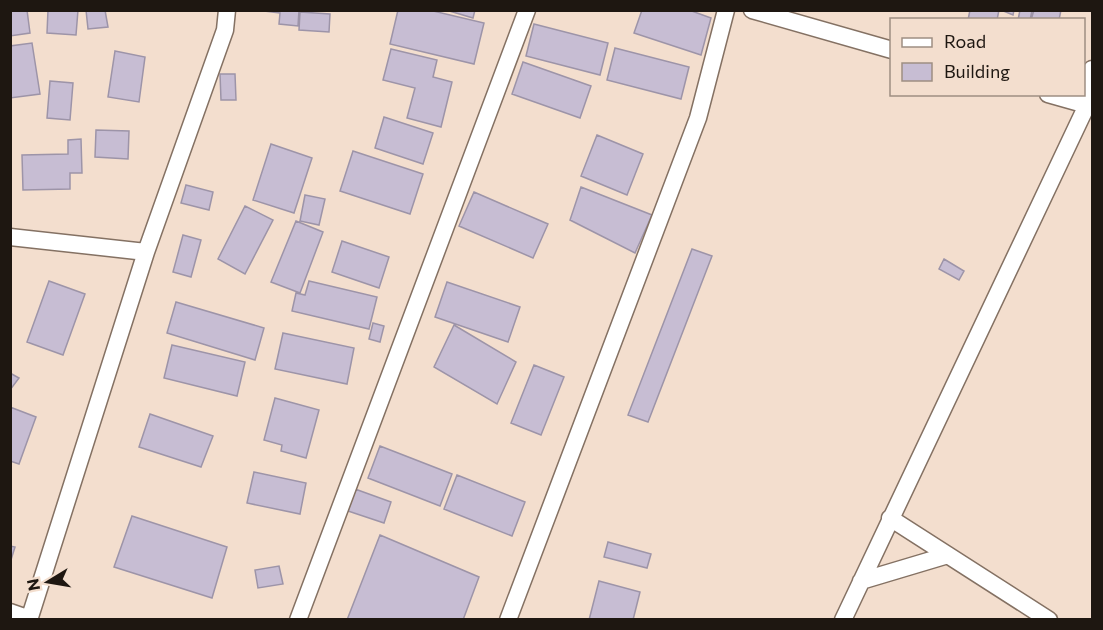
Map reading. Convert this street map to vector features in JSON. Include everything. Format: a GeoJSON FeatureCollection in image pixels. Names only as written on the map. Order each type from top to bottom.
{"type":"FeatureCollection","features":[{"type":"Feature","properties":{"kind":"street"},"geometry":{"type":"LineString","coordinates":[[10,612],[29,619],[146,252],[225,30],[226,10]]}},
{"type":"Feature","properties":{"kind":"street"},"geometry":{"type":"LineString","coordinates":[[298,620],[527,10]]}},
{"type":"Feature","properties":{"kind":"street"},"geometry":{"type":"LineString","coordinates":[[508,620],[698,118],[726,10]]}},
{"type":"Feature","properties":{"kind":"street"},"geometry":{"type":"LineString","coordinates":[[752,10],[890,50]]}},
{"type":"Feature","properties":{"kind":"street"},"geometry":{"type":"LineString","coordinates":[[843,620],[1087,105],[1092,69]]}},
{"type":"Feature","properties":{"kind":"street"},"geometry":{"type":"LineString","coordinates":[[1055,96],[1087,105]]}},
{"type":"Feature","properties":{"kind":"street"},"geometry":{"type":"LineString","coordinates":[[10,237],[146,252]]}},
{"type":"Feature","properties":{"kind":"street"},"geometry":{"type":"LineString","coordinates":[[890,518],[1049,620]]}},
{"type":"Feature","properties":{"kind":"street"},"geometry":{"type":"LineString","coordinates":[[861,581],[948,555]]}},
{"type":"Feature","properties":{"kind":"building"},"geometry":{"type":"Polygon","coordinates":[[[10,10],[27,10],[30,33],[10,36],[10,10]]]}},
{"type":"Feature","properties":{"kind":"building"},"geometry":{"type":"Polygon","coordinates":[[[48,10],[78,10],[76,35],[47,33],[48,10]]]}},
{"type":"Feature","properties":{"kind":"building"},"geometry":{"type":"Polygon","coordinates":[[[86,10],[105,10],[108,27],[88,29],[86,10]]]}},
{"type":"Feature","properties":{"kind":"building"},"geometry":{"type":"Polygon","coordinates":[[[299,10],[298,26],[279,24],[280,13],[264,11],[299,10]]]}},
{"type":"Feature","properties":{"kind":"building"},"geometry":{"type":"Polygon","coordinates":[[[398,10],[429,10],[484,23],[474,64],[390,44],[398,10]]]}},
{"type":"Feature","properties":{"kind":"building"},"geometry":{"type":"Polygon","coordinates":[[[446,10],[475,10],[473,18],[446,10]]]}},
{"type":"Feature","properties":{"kind":"building"},"geometry":{"type":"Polygon","coordinates":[[[642,10],[689,10],[711,18],[701,55],[634,33],[642,10]]]}},
{"type":"Feature","properties":{"kind":"building"},"geometry":{"type":"Polygon","coordinates":[[[970,10],[999,10],[997,18],[968,18],[970,10]]]}},
{"type":"Feature","properties":{"kind":"building"},"geometry":{"type":"Polygon","coordinates":[[[1001,10],[1014,10],[1013,15],[1001,10]]]}},
{"type":"Feature","properties":{"kind":"building"},"geometry":{"type":"Polygon","coordinates":[[[1020,10],[1032,11],[1030,18],[1018,18],[1020,10]]]}},
{"type":"Feature","properties":{"kind":"building"},"geometry":{"type":"Polygon","coordinates":[[[1034,10],[1061,10],[1059,18],[1032,18],[1034,10]]]}},
{"type":"Feature","properties":{"kind":"building"},"geometry":{"type":"Polygon","coordinates":[[[300,12],[330,14],[329,32],[299,30],[300,12]]]}},
{"type":"Feature","properties":{"kind":"building"},"geometry":{"type":"Polygon","coordinates":[[[534,24],[608,43],[600,75],[526,56],[534,24]]]}},
{"type":"Feature","properties":{"kind":"building"},"geometry":{"type":"Polygon","coordinates":[[[32,43],[40,94],[10,98],[10,46],[32,43]]]}},
{"type":"Feature","properties":{"kind":"building"},"geometry":{"type":"Polygon","coordinates":[[[615,48],[689,67],[681,99],[607,80],[615,48]]]}},
{"type":"Feature","properties":{"kind":"building"},"geometry":{"type":"Polygon","coordinates":[[[391,49],[437,60],[433,77],[452,82],[441,127],[407,118],[415,88],[383,80],[391,49]]]}},
{"type":"Feature","properties":{"kind":"building"},"geometry":{"type":"Polygon","coordinates":[[[115,51],[145,57],[139,102],[108,97],[115,51]]]}},
{"type":"Feature","properties":{"kind":"building"},"geometry":{"type":"Polygon","coordinates":[[[523,62],[591,86],[580,118],[512,94],[523,62]]]}},
{"type":"Feature","properties":{"kind":"building"},"geometry":{"type":"Polygon","coordinates":[[[220,74],[235,74],[236,100],[221,100],[220,74]]]}},
{"type":"Feature","properties":{"kind":"building"},"geometry":{"type":"Polygon","coordinates":[[[50,81],[73,83],[70,120],[47,118],[50,81]]]}},
{"type":"Feature","properties":{"kind":"building"},"geometry":{"type":"Polygon","coordinates":[[[384,117],[433,133],[423,164],[375,148],[384,117]]]}},
{"type":"Feature","properties":{"kind":"building"},"geometry":{"type":"Polygon","coordinates":[[[96,130],[129,131],[128,159],[95,157],[96,130]]]}},
{"type":"Feature","properties":{"kind":"building"},"geometry":{"type":"Polygon","coordinates":[[[597,135],[643,154],[627,195],[581,176],[597,135]]]}},
{"type":"Feature","properties":{"kind":"building"},"geometry":{"type":"Polygon","coordinates":[[[81,139],[82,173],[70,173],[70,189],[23,190],[22,155],[68,154],[68,140],[81,139]]]}},
{"type":"Feature","properties":{"kind":"building"},"geometry":{"type":"Polygon","coordinates":[[[271,144],[312,158],[294,213],[253,200],[271,144]]]}},
{"type":"Feature","properties":{"kind":"building"},"geometry":{"type":"Polygon","coordinates":[[[353,151],[423,174],[410,214],[340,191],[353,151]]]}},
{"type":"Feature","properties":{"kind":"building"},"geometry":{"type":"Polygon","coordinates":[[[186,185],[213,192],[209,210],[181,203],[186,185]]]}},
{"type":"Feature","properties":{"kind":"building"},"geometry":{"type":"Polygon","coordinates":[[[581,187],[652,215],[635,253],[570,220],[581,187]]]}},
{"type":"Feature","properties":{"kind":"building"},"geometry":{"type":"Polygon","coordinates":[[[474,192],[548,224],[533,258],[459,226],[474,192]]]}},
{"type":"Feature","properties":{"kind":"building"},"geometry":{"type":"Polygon","coordinates":[[[305,195],[325,199],[319,225],[300,221],[305,195]]]}},
{"type":"Feature","properties":{"kind":"building"},"geometry":{"type":"Polygon","coordinates":[[[245,206],[273,220],[245,274],[218,259],[245,206]]]}},
{"type":"Feature","properties":{"kind":"building"},"geometry":{"type":"Polygon","coordinates":[[[296,221],[323,232],[300,293],[271,282],[296,221]]]}},
{"type":"Feature","properties":{"kind":"building"},"geometry":{"type":"Polygon","coordinates":[[[183,235],[201,240],[191,277],[173,272],[183,235]]]}},
{"type":"Feature","properties":{"kind":"building"},"geometry":{"type":"Polygon","coordinates":[[[342,241],[389,257],[379,288],[332,272],[342,241]]]}},
{"type":"Feature","properties":{"kind":"building"},"geometry":{"type":"Polygon","coordinates":[[[692,249],[712,256],[648,422],[628,415],[692,249]]]}},
{"type":"Feature","properties":{"kind":"building"},"geometry":{"type":"Polygon","coordinates":[[[944,259],[964,271],[959,280],[939,269],[944,259]]]}},
{"type":"Feature","properties":{"kind":"building"},"geometry":{"type":"Polygon","coordinates":[[[49,281],[85,294],[63,355],[27,342],[49,281]]]}},
{"type":"Feature","properties":{"kind":"building"},"geometry":{"type":"Polygon","coordinates":[[[309,281],[377,297],[369,329],[292,311],[296,293],[305,295],[309,281]]]}},
{"type":"Feature","properties":{"kind":"building"},"geometry":{"type":"Polygon","coordinates":[[[447,282],[520,307],[508,342],[435,317],[447,282]]]}},
{"type":"Feature","properties":{"kind":"building"},"geometry":{"type":"Polygon","coordinates":[[[176,302],[264,328],[255,360],[167,333],[176,302]]]}},
{"type":"Feature","properties":{"kind":"building"},"geometry":{"type":"Polygon","coordinates":[[[373,323],[384,326],[380,342],[369,339],[373,323]]]}},
{"type":"Feature","properties":{"kind":"building"},"geometry":{"type":"Polygon","coordinates":[[[454,325],[516,362],[497,404],[434,367],[454,325]]]}},
{"type":"Feature","properties":{"kind":"building"},"geometry":{"type":"Polygon","coordinates":[[[283,333],[354,348],[347,384],[275,369],[283,333]]]}},
{"type":"Feature","properties":{"kind":"building"},"geometry":{"type":"Polygon","coordinates":[[[172,345],[245,362],[237,396],[164,378],[172,345]]]}},
{"type":"Feature","properties":{"kind":"building"},"geometry":{"type":"Polygon","coordinates":[[[534,365],[564,377],[541,435],[511,423],[534,365]]]}},
{"type":"Feature","properties":{"kind":"building"},"geometry":{"type":"Polygon","coordinates":[[[10,373],[19,378],[10,390],[10,373]]]}},
{"type":"Feature","properties":{"kind":"building"},"geometry":{"type":"Polygon","coordinates":[[[275,398],[319,410],[306,458],[281,451],[282,445],[264,440],[275,398]]]}},
{"type":"Feature","properties":{"kind":"building"},"geometry":{"type":"Polygon","coordinates":[[[10,407],[36,417],[19,464],[10,461],[10,407]]]}},
{"type":"Feature","properties":{"kind":"building"},"geometry":{"type":"Polygon","coordinates":[[[150,414],[213,436],[201,467],[139,447],[150,414]]]}},
{"type":"Feature","properties":{"kind":"building"},"geometry":{"type":"Polygon","coordinates":[[[380,446],[452,474],[440,506],[368,478],[380,446]]]}},
{"type":"Feature","properties":{"kind":"building"},"geometry":{"type":"Polygon","coordinates":[[[254,472],[306,483],[300,514],[247,503],[254,472]]]}},
{"type":"Feature","properties":{"kind":"building"},"geometry":{"type":"Polygon","coordinates":[[[457,475],[525,502],[512,536],[444,509],[457,475]]]}},
{"type":"Feature","properties":{"kind":"building"},"geometry":{"type":"Polygon","coordinates":[[[355,489],[391,502],[384,523],[348,511],[355,489]]]}},
{"type":"Feature","properties":{"kind":"building"},"geometry":{"type":"Polygon","coordinates":[[[132,516],[227,547],[212,598],[114,567],[132,516]]]}},
{"type":"Feature","properties":{"kind":"building"},"geometry":{"type":"Polygon","coordinates":[[[380,535],[479,577],[463,620],[347,620],[380,535]]]}},
{"type":"Feature","properties":{"kind":"building"},"geometry":{"type":"Polygon","coordinates":[[[608,542],[651,554],[647,568],[604,557],[608,542]]]}},
{"type":"Feature","properties":{"kind":"building"},"geometry":{"type":"Polygon","coordinates":[[[10,546],[15,547],[10,563],[10,546]]]}},
{"type":"Feature","properties":{"kind":"building"},"geometry":{"type":"Polygon","coordinates":[[[279,566],[283,584],[258,588],[255,570],[279,566]]]}},
{"type":"Feature","properties":{"kind":"building"},"geometry":{"type":"Polygon","coordinates":[[[599,581],[640,592],[633,620],[589,620],[599,581]]]}}]}
